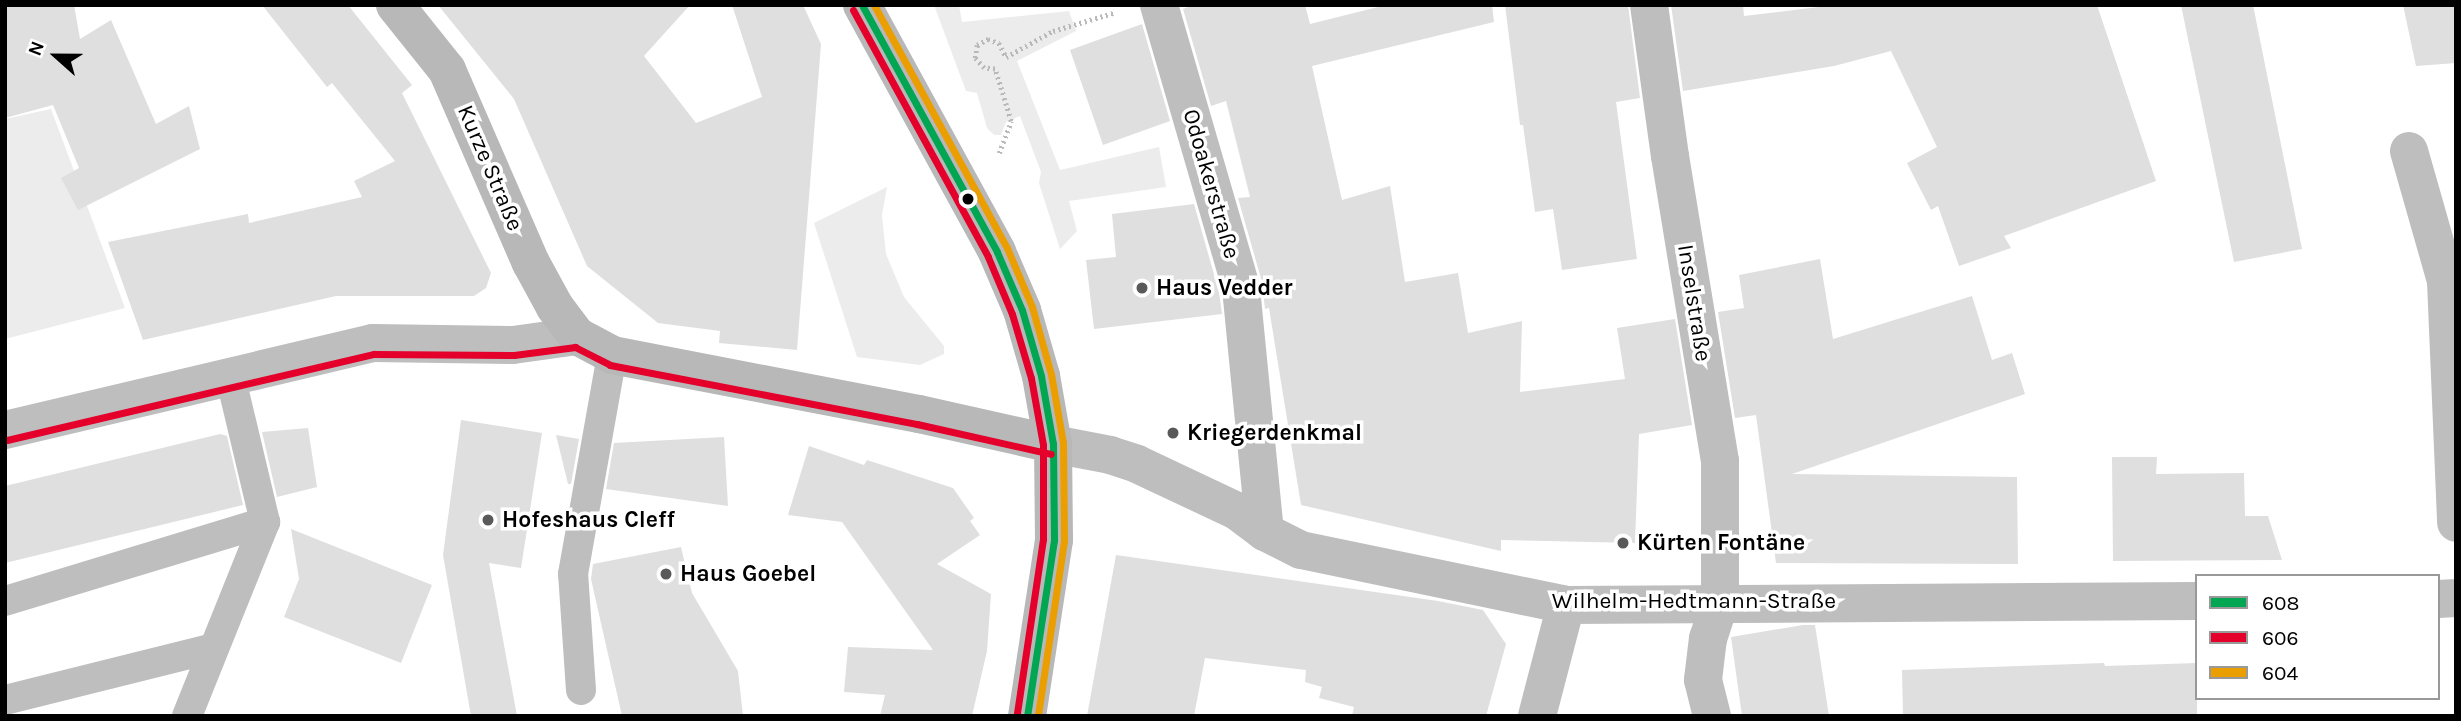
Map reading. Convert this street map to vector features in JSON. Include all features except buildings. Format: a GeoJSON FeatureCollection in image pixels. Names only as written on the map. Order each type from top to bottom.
{"type":"FeatureCollection","features":[{"type":"Feature","properties":{"kind":"street","name":"Kurze Straße"},"geometry":{"type":"LineString","coordinates":[[395,5],[447,70],[531,263],[555,307],[577,336]]}},
{"type":"Feature","properties":{"kind":"street"},"geometry":{"type":"LineString","coordinates":[[862,5],[969,198],[1012,287],[1041,376],[1052,444],[1054,540],[1027,716]]}},
{"type":"Feature","properties":{"kind":"street","name":"Odoakerstraße"},"geometry":{"type":"LineString","coordinates":[[1158,5],[1241,288],[1265,532]]}},
{"type":"Feature","properties":{"kind":"street","name":"Inselstraße"},"geometry":{"type":"LineString","coordinates":[[1649,5],[1670,156],[1720,461],[1720,602],[1707,638],[1703,680],[1712,716]]}},
{"type":"Feature","properties":{"kind":"street"},"geometry":{"type":"LineString","coordinates":[[2409,152],[2446,281],[2456,523]]}},
{"type":"Feature","properties":{"kind":"street"},"geometry":{"type":"LineString","coordinates":[[5,430],[373,343],[513,345],[577,336],[612,355],[919,414],[1052,444]]}},
{"type":"Feature","properties":{"kind":"street","name":"Wilhelm-Hedtmann-Straße"},"geometry":{"type":"LineString","coordinates":[[1052,444],[1137,464],[1237,511],[1265,532],[1301,550],[1566,605],[2195,601]]}},
{"type":"Feature","properties":{"kind":"street"},"geometry":{"type":"LineString","coordinates":[[1536,716],[1566,605]]}},
{"type":"Feature","properties":{"kind":"lane"},"geometry":{"type":"LineString","coordinates":[[581,690],[573,574],[612,355]]}},
{"type":"Feature","properties":{"kind":"lane"},"geometry":{"type":"LineString","coordinates":[[187,716],[265,522],[230,375]]}},
{"type":"Feature","properties":{"kind":"lane"},"geometry":{"type":"LineString","coordinates":[[5,601],[265,522]]}},
{"type":"Feature","properties":{"kind":"lane"},"geometry":{"type":"LineString","coordinates":[[5,700],[215,648]]}},
{"type":"Feature","properties":{"kind":"path"},"geometry":{"type":"LineString","coordinates":[[1011,121],[995,69],[984,68],[975,58],[977,45],[988,39],[999,43],[1006,57],[1053,31],[1116,13]]}},
{"type":"Feature","properties":{"kind":"shaded area"},"geometry":{"type":"Polygon","coordinates":[[[934,5],[959,5],[962,22],[1069,11],[1076,31],[1017,61],[1060,170],[1159,147],[1166,187],[1069,201],[1077,231],[1060,249],[1039,183],[1041,172],[1020,116],[1006,122],[1001,135],[994,135],[987,128],[977,93],[966,91],[934,5]]]}},
{"type":"Feature","properties":{"kind":"shaded area"},"geometry":{"type":"Polygon","coordinates":[[[51,109],[125,308],[5,339],[5,119],[51,109]]]}},
{"type":"Feature","properties":{"kind":"shaded area"},"geometry":{"type":"Polygon","coordinates":[[[887,187],[882,215],[886,254],[904,297],[944,346],[944,354],[920,365],[857,357],[814,223],[887,187]]]}},
{"type":"Feature","properties":{"kind":"transit line","name":"608"},"geometry":{"type":"LineString","coordinates":[[862,5],[997,252],[1022,310],[1041,376],[1053,444],[1054,540],[1027,716]]}},
{"type":"Feature","properties":{"kind":"transit line","name":"604"},"geometry":{"type":"LineString","coordinates":[[874,5],[1007,248],[1032,307],[1051,374],[1063,443],[1064,541],[1038,716]]}},
{"type":"Feature","properties":{"kind":"transit line","name":"606"},"geometry":{"type":"LineString","coordinates":[[853,10],[988,257],[1012,314],[1031,378],[1043,445],[1043,539],[1017,714]]}},
{"type":"Feature","properties":{"kind":"transit line","name":"606"},"geometry":{"type":"LineString","coordinates":[[7,440],[374,354],[514,355],[575,347],[610,365],[917,424],[1051,454]]}},
{"type":"Feature","properties":{"kind":"place","name":"Haus Vedder"},"geometry":{"type":"Point","coordinates":[1142,288]}},
{"type":"Feature","properties":{"kind":"place","name":"Kriegerdenkmal"},"geometry":{"type":"Point","coordinates":[1173,433]}},
{"type":"Feature","properties":{"kind":"place","name":"Hofeshaus Cleff"},"geometry":{"type":"Point","coordinates":[488,520]}},
{"type":"Feature","properties":{"kind":"place","name":"Kürten Fontäne"},"geometry":{"type":"Point","coordinates":[1623,543]}},
{"type":"Feature","properties":{"kind":"place","name":"Haus Goebel"},"geometry":{"type":"Point","coordinates":[666,574]}}]}
